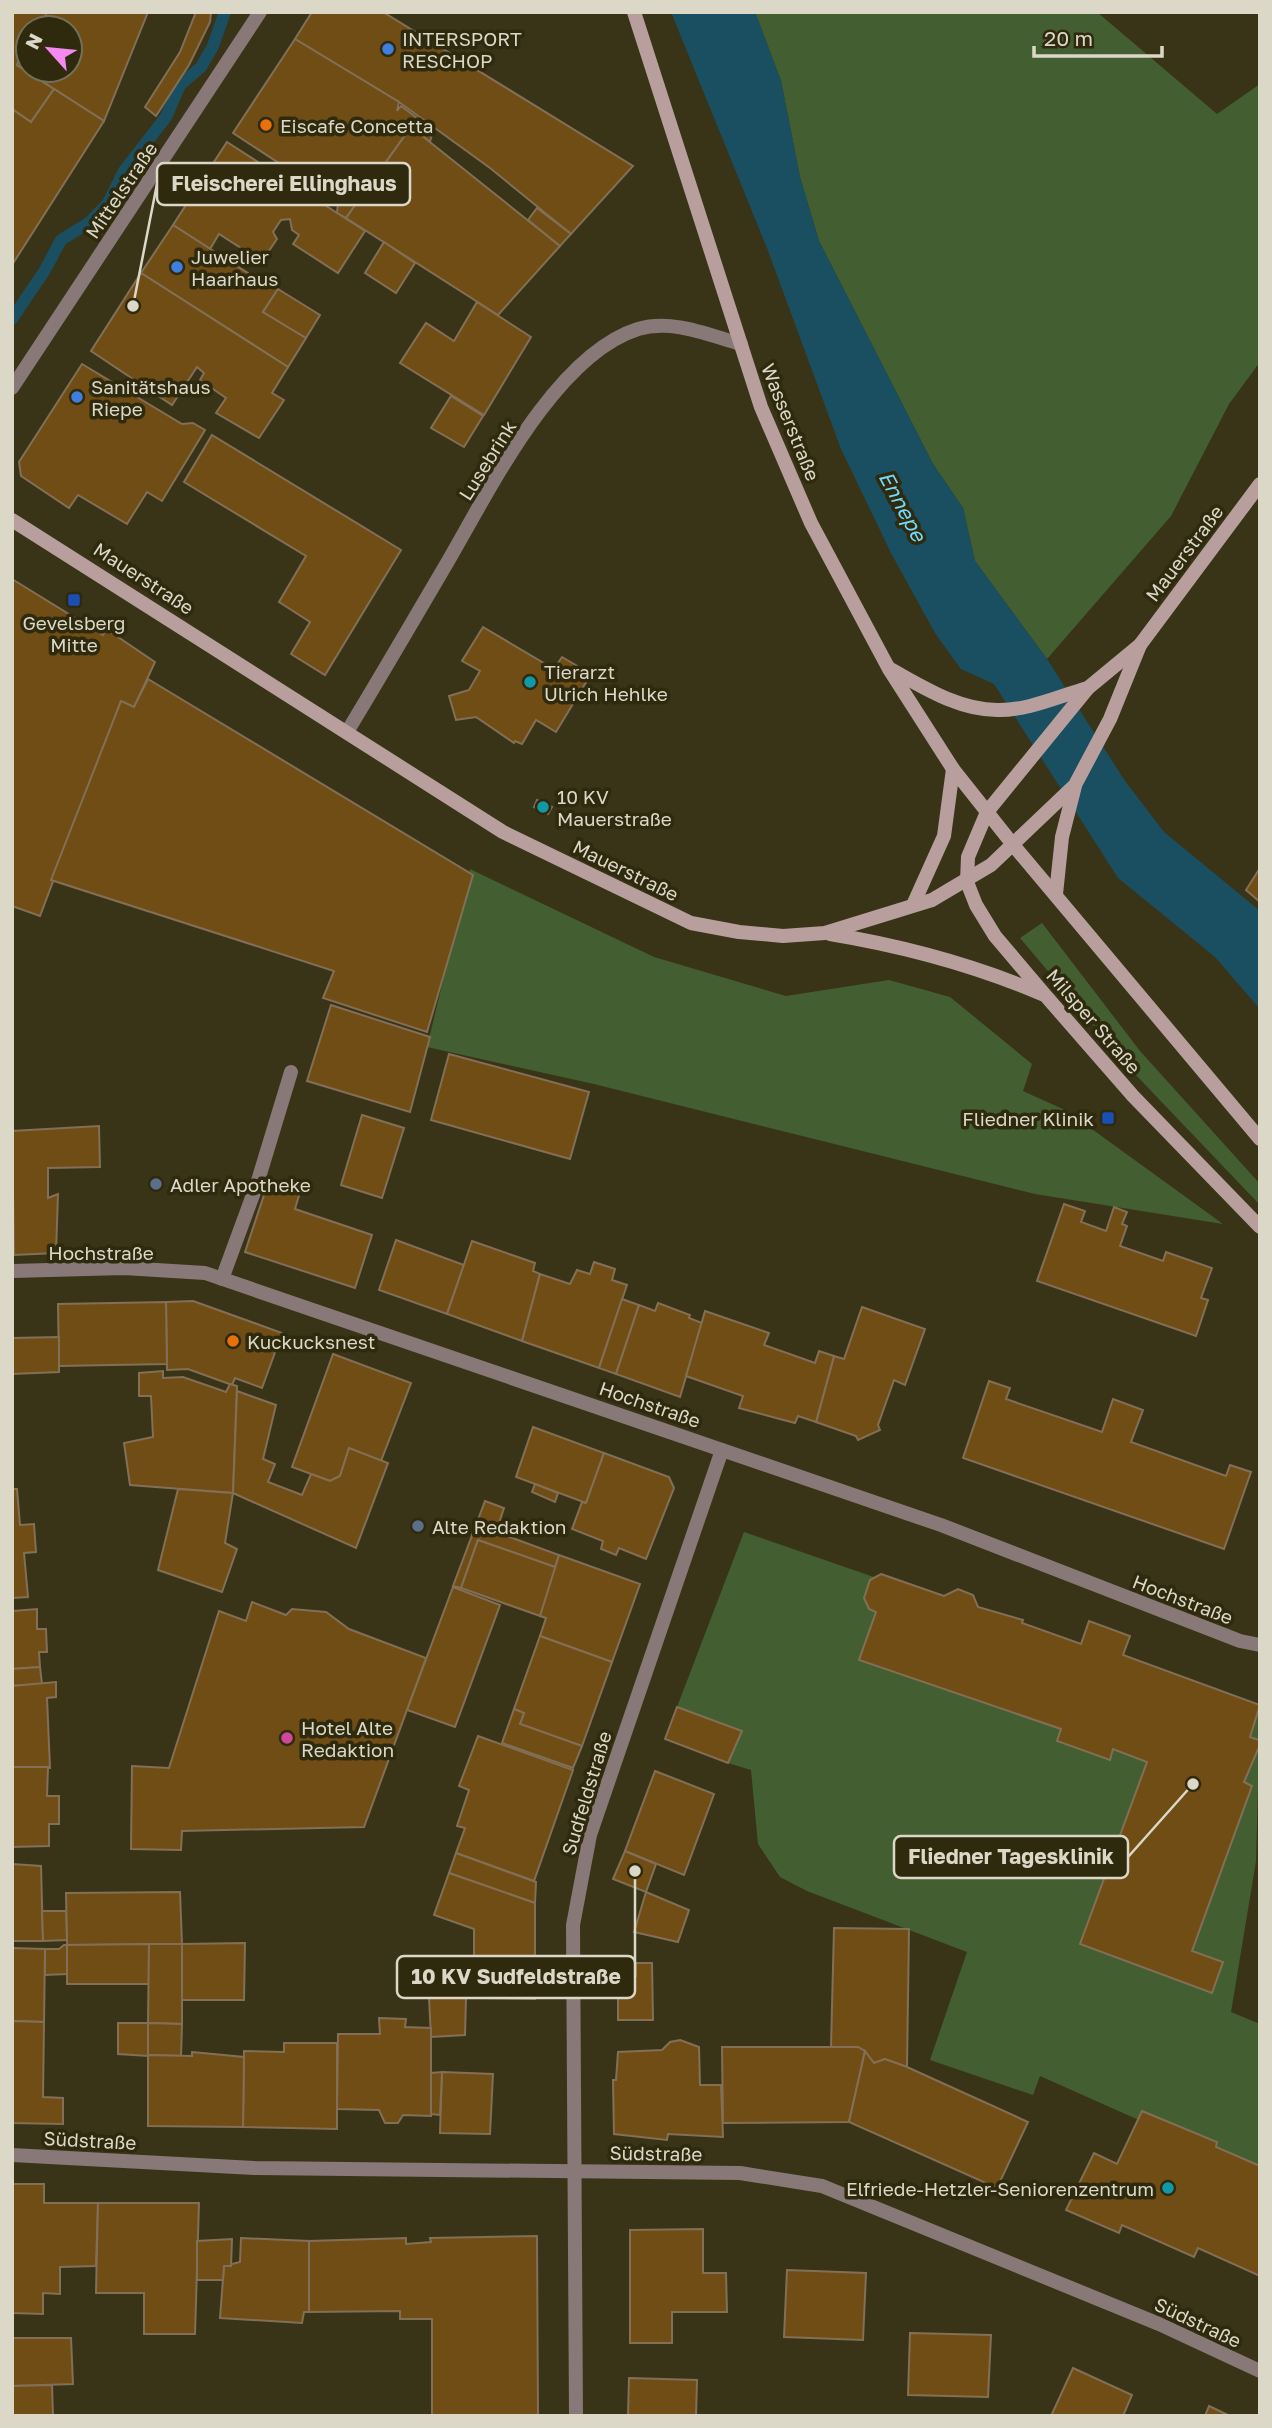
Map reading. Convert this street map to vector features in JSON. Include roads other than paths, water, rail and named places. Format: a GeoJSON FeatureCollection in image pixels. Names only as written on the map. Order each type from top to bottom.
{"type":"FeatureCollection","features":[{"type":"Feature","properties":{"kind":"main road","name":"Wasserstraße"},"geometry":{"type":"LineString","coordinates":[[634,12],[761,407],[811,523],[889,669],[953,769],[987,812]]}},
{"type":"Feature","properties":{"kind":"main road","name":"Mauerstraße"},"geometry":{"type":"LineString","coordinates":[[987,812],[1088,688],[1140,645],[1260,484]]}},
{"type":"Feature","properties":{"kind":"main road","name":"Mauerstraße"},"geometry":{"type":"LineString","coordinates":[[12,520],[503,832],[691,923],[783,936],[825,933],[932,900],[967,882],[1014,846],[1075,785],[1110,719],[1140,645]]}},
{"type":"Feature","properties":{"kind":"main road"},"geometry":{"type":"LineString","coordinates":[[889,669],[960,704],[997,710],[1019,708],[1088,688]]}},
{"type":"Feature","properties":{"kind":"main road"},"geometry":{"type":"LineString","coordinates":[[912,905],[944,836],[953,769]]}},
{"type":"Feature","properties":{"kind":"main road"},"geometry":{"type":"LineString","coordinates":[[1056,894],[1062,837],[1075,785]]}},
{"type":"Feature","properties":{"kind":"main road"},"geometry":{"type":"LineString","coordinates":[[967,882],[968,857],[987,812],[1260,1139]]}},
{"type":"Feature","properties":{"kind":"main road","name":"Milsper Straße"},"geometry":{"type":"LineString","coordinates":[[967,882],[976,905],[995,936],[1045,995],[1133,1096],[1260,1227]]}},
{"type":"Feature","properties":{"kind":"main road"},"geometry":{"type":"LineString","coordinates":[[825,933],[881,943],[948,961],[1045,995]]}},
{"type":"Feature","properties":{"kind":"street","name":"Mittelstraße"},"geometry":{"type":"LineString","coordinates":[[12,388],[260,12]]}},
{"type":"Feature","properties":{"kind":"street","name":"Lusebrink"},"geometry":{"type":"LineString","coordinates":[[347,732],[513,451],[547,401],[591,356],[636,330],[660,324],[685,328],[741,344]]}},
{"type":"Feature","properties":{"kind":"street"},"geometry":{"type":"LineString","coordinates":[[222,1279],[257,1184],[291,1072]]}},
{"type":"Feature","properties":{"kind":"street","name":"Hochstraße"},"geometry":{"type":"LineString","coordinates":[[12,1271],[124,1268],[205,1273],[941,1525],[1240,1641],[1260,1645]]}},
{"type":"Feature","properties":{"kind":"street","name":"Sudfeldstraße"},"geometry":{"type":"LineString","coordinates":[[576,2416],[573,1925],[590,1835],[722,1450]]}},
{"type":"Feature","properties":{"kind":"street","name":"Südstraße"},"geometry":{"type":"LineString","coordinates":[[12,2155],[254,2168],[740,2173],[822,2186],[1159,2324],[1260,2371]]}},
{"type":"Feature","properties":{"kind":"water","name":"Ennepe"},"geometry":{"type":"Polygon","coordinates":[[[671,12],[755,12],[781,81],[800,177],[819,241],[933,464],[963,508],[975,561],[1047,659],[1125,781],[1164,832],[1260,911],[1260,1009],[1215,957],[1118,878],[994,684],[961,669],[935,633],[892,555],[841,449],[767,248],[671,12]]]}},
{"type":"Feature","properties":{"kind":"waterway"},"geometry":{"type":"LineString","coordinates":[[12,319],[45,270],[61,240],[90,222],[108,203],[124,171],[166,117],[180,85],[201,67],[213,46],[225,12]]}},
{"type":"Feature","properties":{"kind":"place","name":"INTERSPORT RESCHOP"},"geometry":{"type":"Point","coordinates":[388,49]}},
{"type":"Feature","properties":{"kind":"place","name":"Eiscafe Concetta"},"geometry":{"type":"Point","coordinates":[266,125]}},
{"type":"Feature","properties":{"kind":"place","name":"Juwelier Haarhaus"},"geometry":{"type":"Point","coordinates":[177,267]}},
{"type":"Feature","properties":{"kind":"place","name":"Fleischerei Ellinghaus"},"geometry":{"type":"Point","coordinates":[133,306]}},
{"type":"Feature","properties":{"kind":"place","name":"Sanitätshaus Riepe"},"geometry":{"type":"Point","coordinates":[77,397]}},
{"type":"Feature","properties":{"kind":"place","name":"Gevelsberg Mitte"},"geometry":{"type":"Point","coordinates":[74,600]}},
{"type":"Feature","properties":{"kind":"place","name":"Tierarzt Ulrich Hehlke"},"geometry":{"type":"Point","coordinates":[530,682]}},
{"type":"Feature","properties":{"kind":"place","name":"10 KV Mauerstraße"},"geometry":{"type":"Point","coordinates":[543,807]}},
{"type":"Feature","properties":{"kind":"place","name":"Fliedner Klinik"},"geometry":{"type":"Point","coordinates":[1108,1118]}},
{"type":"Feature","properties":{"kind":"place","name":"Adler Apotheke"},"geometry":{"type":"Point","coordinates":[156,1184]}},
{"type":"Feature","properties":{"kind":"place","name":"Kuckucksnest"},"geometry":{"type":"Point","coordinates":[233,1341]}},
{"type":"Feature","properties":{"kind":"place","name":"Alte Redaktion"},"geometry":{"type":"Point","coordinates":[418,1526]}},
{"type":"Feature","properties":{"kind":"place","name":"Hotel Alte Redaktion"},"geometry":{"type":"Point","coordinates":[287,1738]}},
{"type":"Feature","properties":{"kind":"place","name":"Fliedner Tagesklinik"},"geometry":{"type":"Point","coordinates":[1193,1784]}},
{"type":"Feature","properties":{"kind":"place","name":"10 KV Sudfeldstraße"},"geometry":{"type":"Point","coordinates":[635,1871]}},
{"type":"Feature","properties":{"kind":"place","name":"Elfriede-Hetzler-Seniorenzentrum"},"geometry":{"type":"Point","coordinates":[1168,2188]}}]}
